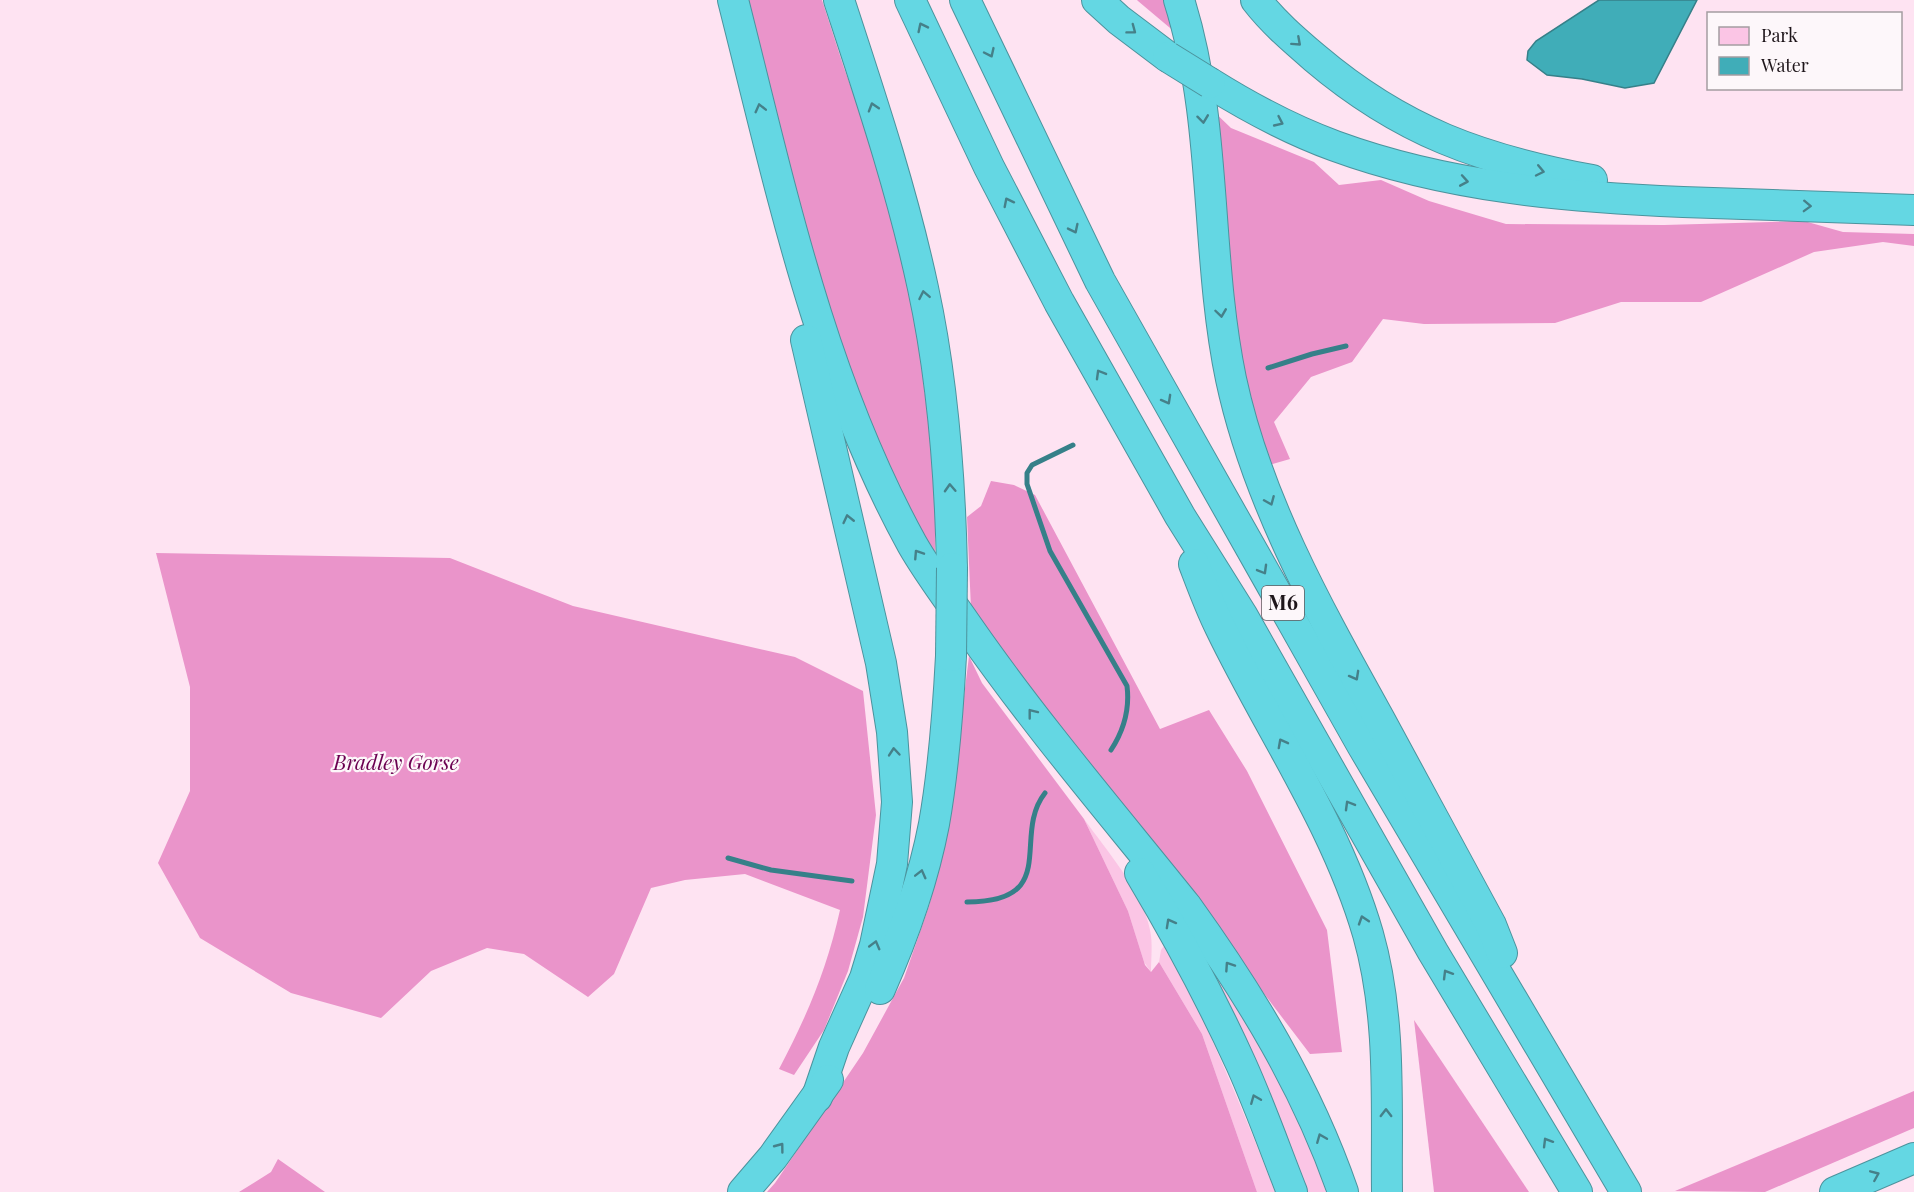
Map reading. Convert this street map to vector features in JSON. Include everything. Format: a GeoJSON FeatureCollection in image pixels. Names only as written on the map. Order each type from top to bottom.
{"type":"FeatureCollection","features":[{"type":"Feature","properties":{"kind":"highway"},"geometry":{"type":"LineString","coordinates":[[733,0],[808,290],[825,345],[868,456],[913,546],[997,668],[1187,908],[1250,999],[1292,1074],[1343,1192]]}},
{"type":"Feature","properties":{"kind":"highway"},"geometry":{"type":"LineString","coordinates":[[743,1192],[773,1157],[847,1054],[869,1012],[903,932],[919,882],[933,825],[943,765],[951,656],[952,568],[950,498],[943,404],[923,288],[889,156],[839,0]]}},
{"type":"Feature","properties":{"kind":"highway","name":"M6"},"geometry":{"type":"LineString","coordinates":[[910,0],[989,167],[1059,302],[1180,516],[1242,615],[1433,952],[1576,1192]]}},
{"type":"Feature","properties":{"kind":"highway","name":"M6"},"geometry":{"type":"LineString","coordinates":[[965,0],[1100,281],[1362,745],[1626,1192]]}},
{"type":"Feature","properties":{"kind":"highway"},"geometry":{"type":"LineString","coordinates":[[1096,0],[1168,57],[1245,105],[1304,134],[1405,168],[1537,193],[1593,198],[1914,210]]}},
{"type":"Feature","properties":{"kind":"highway"},"geometry":{"type":"LineString","coordinates":[[1179,0],[1191,43],[1201,98],[1226,345],[1232,379],[1254,459],[1289,546],[1325,622],[1491,926],[1530,1030]]}},
{"type":"Feature","properties":{"kind":"highway"},"geometry":{"type":"LineString","coordinates":[[1256,0],[1289,35],[1331,72],[1360,93],[1390,113],[1463,147],[1536,170],[1749,205]]}},
{"type":"Feature","properties":{"kind":"highway"},"geometry":{"type":"LineString","coordinates":[[775,165],[796,295],[881,663],[891,722],[896,779],[897,802],[892,864],[875,945],[865,978],[834,1047],[816,1097]]}},
{"type":"Feature","properties":{"kind":"highway"},"geometry":{"type":"LineString","coordinates":[[1180,516],[1194,565],[1219,627],[1341,860],[1368,936],[1379,985],[1385,1036],[1387,1192]]}},
{"type":"Feature","properties":{"kind":"highway"},"geometry":{"type":"LineString","coordinates":[[1054,740],[1144,881],[1197,974],[1241,1065],[1292,1192]]}},
{"type":"Feature","properties":{"kind":"highway"},"geometry":{"type":"LineString","coordinates":[[1835,1192],[1914,1158]]}},
{"type":"Feature","properties":{"kind":"green space"},"geometry":{"type":"Polygon","coordinates":[[[745,0],[822,0],[874,150],[915,314],[935,476],[935,562],[913,522],[837,353],[745,0]]]}},
{"type":"Feature","properties":{"kind":"green space"},"geometry":{"type":"Polygon","coordinates":[[[1163,0],[1176,33],[1138,1],[1163,0]]]}},
{"type":"Feature","properties":{"kind":"green space"},"geometry":{"type":"Polygon","coordinates":[[[1207,105],[1231,128],[1314,162],[1339,185],[1381,180],[1429,201],[1506,224],[1664,225],[1804,221],[1843,232],[1914,234],[1914,246],[1883,242],[1814,252],[1701,302],[1621,302],[1555,323],[1424,324],[1383,319],[1352,362],[1311,377],[1274,422],[1290,459],[1266,466],[1248,413],[1207,105]]]}},
{"type":"Feature","properties":{"kind":"green space"},"geometry":{"type":"Polygon","coordinates":[[[991,481],[1014,485],[1035,495],[1160,729],[1209,710],[1247,771],[1327,930],[1342,1052],[1310,1054],[971,609],[967,517],[981,506],[991,481]]]}},
{"type":"Feature","properties":{"kind":"green space","name":"Bradley Gorse"},"geometry":{"type":"Polygon","coordinates":[[[156,553],[450,558],[573,606],[795,657],[863,691],[876,815],[863,917],[848,971],[824,1030],[794,1075],[779,1069],[815,992],[840,910],[745,874],[685,880],[651,888],[614,974],[588,997],[524,954],[487,948],[431,971],[381,1018],[291,993],[200,938],[158,863],[190,791],[190,687],[156,553]]]}},
{"type":"Feature","properties":{"kind":"green space"},"geometry":{"type":"Polygon","coordinates":[[[969,656],[982,683],[1084,819],[1128,911],[1145,965],[1151,972],[1159,962],[1202,1034],[1257,1192],[767,1192],[863,1053],[904,978],[929,906],[947,834],[969,656]]]}},
{"type":"Feature","properties":{"kind":"green space"},"geometry":{"type":"Polygon","coordinates":[[[1084,819],[1123,872],[1140,901],[1151,935],[1151,972],[1144,962],[1128,911],[1084,819]]]}},
{"type":"Feature","properties":{"kind":"green space"},"geometry":{"type":"Polygon","coordinates":[[[1164,946],[1173,955],[1200,1014],[1275,1192],[1257,1192],[1202,1034],[1159,962],[1164,946]]]}},
{"type":"Feature","properties":{"kind":"green space"},"geometry":{"type":"Polygon","coordinates":[[[1207,967],[1227,985],[1297,1106],[1326,1192],[1301,1192],[1207,967]]]}},
{"type":"Feature","properties":{"kind":"green space"},"geometry":{"type":"Polygon","coordinates":[[[1414,1020],[1529,1192],[1434,1192],[1414,1020]]]}},
{"type":"Feature","properties":{"kind":"green space"},"geometry":{"type":"Polygon","coordinates":[[[1914,1091],[1914,1128],[1765,1192],[1675,1191],[1914,1091]]]}},
{"type":"Feature","properties":{"kind":"green space"},"geometry":{"type":"Polygon","coordinates":[[[278,1159],[325,1192],[239,1192],[271,1172],[278,1159]]]}},
{"type":"Feature","properties":{"kind":"water"},"geometry":{"type":"Polygon","coordinates":[[[1599,0],[1697,0],[1654,83],[1625,88],[1582,79],[1547,75],[1527,60],[1528,51],[1536,41],[1599,0]]]}},
{"type":"Feature","properties":{"kind":"waterway"},"geometry":{"type":"LineString","coordinates":[[1268,368],[1346,346]]}},
{"type":"Feature","properties":{"kind":"waterway"},"geometry":{"type":"LineString","coordinates":[[1073,445],[1032,465],[1027,473],[1027,484],[1050,551],[1127,686],[1128,703],[1125,720],[1111,750]]}},
{"type":"Feature","properties":{"kind":"waterway"},"geometry":{"type":"LineString","coordinates":[[967,902],[996,899],[1014,891],[1024,879],[1029,864],[1036,810],[1045,793]]}},
{"type":"Feature","properties":{"kind":"waterway"},"geometry":{"type":"LineString","coordinates":[[728,858],[771,870],[852,881]]}}]}
